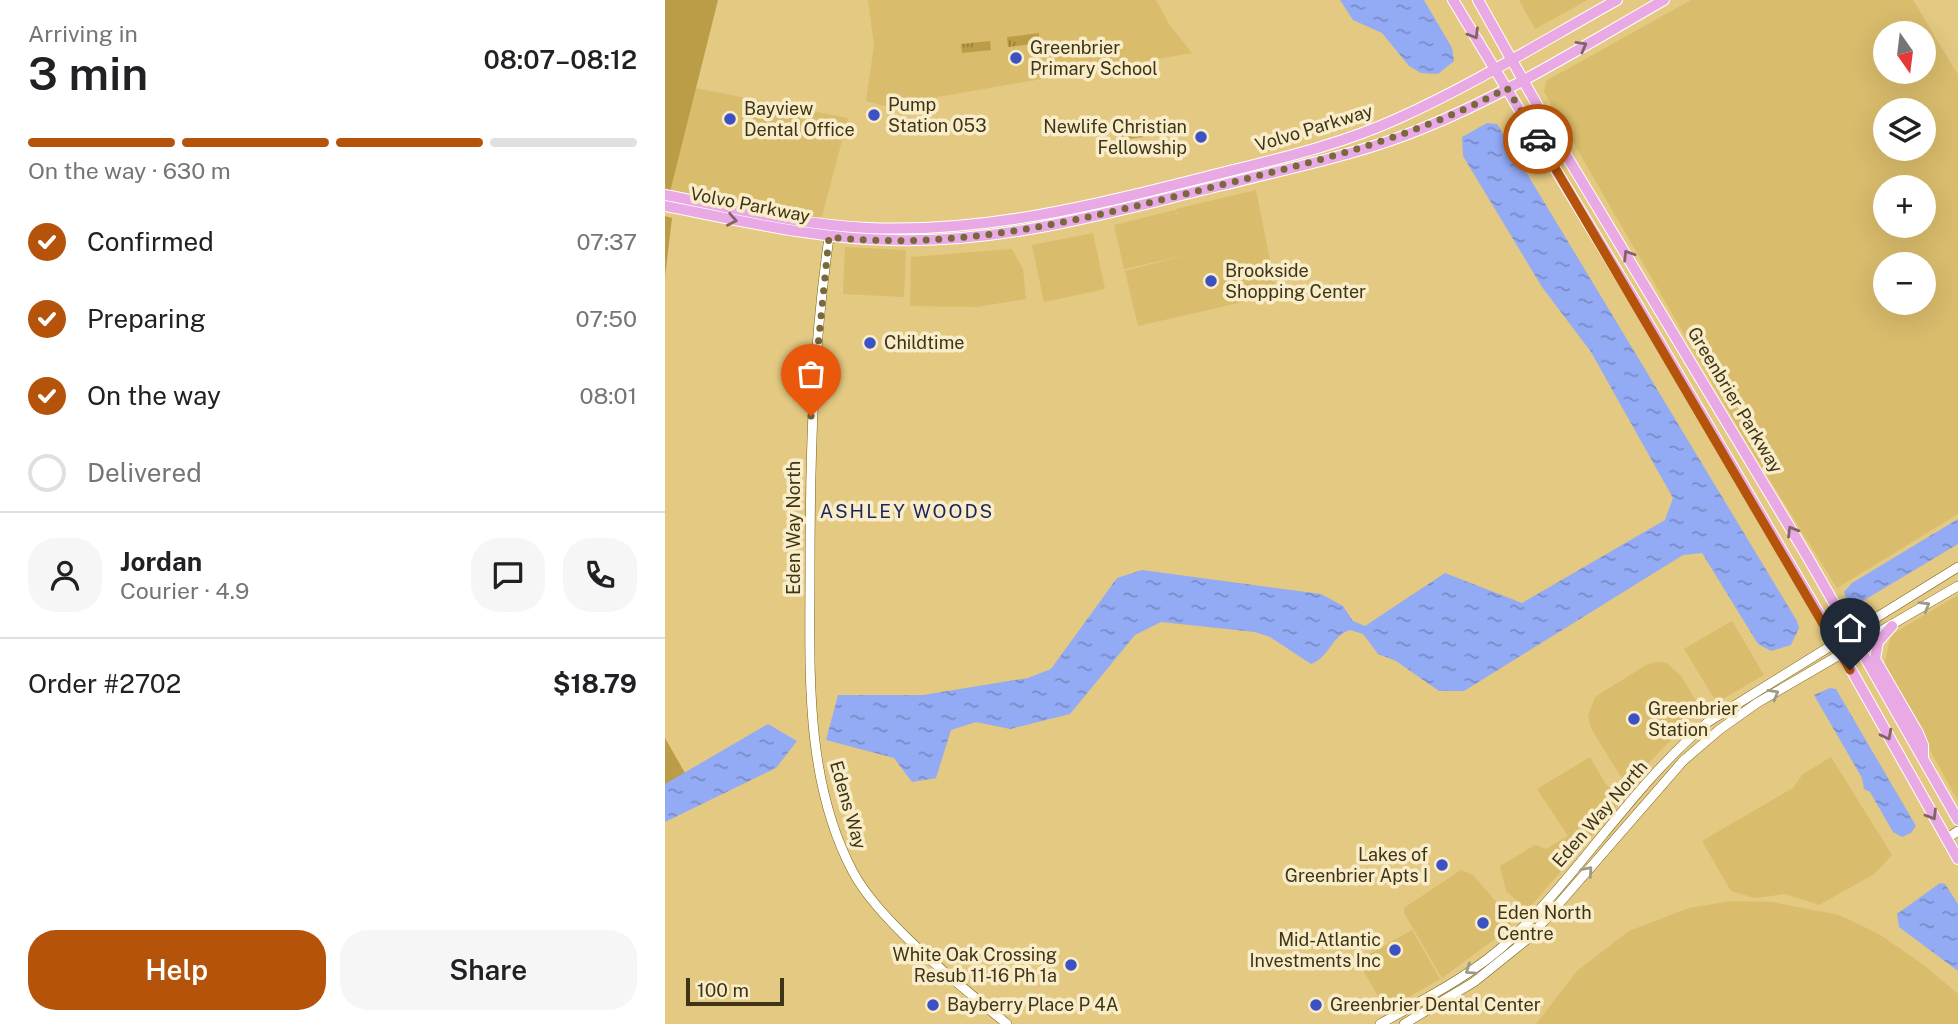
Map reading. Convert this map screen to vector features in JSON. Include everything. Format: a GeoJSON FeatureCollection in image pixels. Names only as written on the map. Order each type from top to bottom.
{"type":"FeatureCollection","features":[{"type":"Feature","properties":{"kind":"main road","name":"Greenbrier Parkway"},"geometry":{"type":"LineString","coordinates":[[1453,0],[1835,642],[1946,839],[1956,851]]}},
{"type":"Feature","properties":{"kind":"main road","name":"Greenbrier Parkway"},"geometry":{"type":"LineString","coordinates":[[1478,0],[1523,80],[1657,301],[1958,820]]}},
{"type":"Feature","properties":{"kind":"main road","name":"Volvo Parkway"},"geometry":{"type":"LineString","coordinates":[[665,195],[830,231],[956,227],[1014,221],[1073,210],[1324,146],[1396,120],[1617,0]]}},
{"type":"Feature","properties":{"kind":"main road","name":"Volvo Parkway"},"geometry":{"type":"LineString","coordinates":[[665,206],[830,231],[944,240],[1050,227],[1385,142],[1457,114],[1664,0]]}},
{"type":"Feature","properties":{"kind":"main road"},"geometry":{"type":"LineString","coordinates":[[1892,626],[1878,642],[1875,659],[1923,744],[1923,761]]}},
{"type":"Feature","properties":{"kind":"street","name":"Eden Way North"},"geometry":{"type":"LineString","coordinates":[[816,747],[810,676],[810,432],[830,231]]}},
{"type":"Feature","properties":{"kind":"street","name":"Eden Way North"},"geometry":{"type":"LineString","coordinates":[[1380,1024],[1467,972],[1510,940],[1663,765],[1700,728],[1731,705],[1958,567]]}},
{"type":"Feature","properties":{"kind":"street","name":"Eden Way North"},"geometry":{"type":"LineString","coordinates":[[1409,1022],[1474,982],[1530,937],[1701,744],[1737,716],[1958,586]]}},
{"type":"Feature","properties":{"kind":"street","name":"Edens Way"},"geometry":{"type":"LineString","coordinates":[[816,747],[836,835],[853,873],[882,913],[1007,1024]]}},
{"type":"Feature","properties":{"kind":"street"},"geometry":{"type":"LineString","coordinates":[[1946,839],[1958,831]]}},
{"type":"Feature","properties":{"kind":"shaded area","name":"Greenbrier Primary School"},"geometry":{"type":"Polygon","coordinates":[[[868,0],[1156,0],[1169,24],[1192,53],[885,106],[866,101],[874,45],[868,0]]]}},
{"type":"Feature","properties":{"kind":"shaded area"},"geometry":{"type":"Polygon","coordinates":[[[1519,0],[1588,0],[1535,29],[1519,0]]]}},
{"type":"Feature","properties":{"kind":"shaded area"},"geometry":{"type":"Polygon","coordinates":[[[1691,0],[1913,0],[1926,21],[1873,21],[1873,84],[1936,84],[1936,38],[1958,75],[1958,514],[1837,588],[1747,443],[1544,92],[1546,81],[1691,0]]]}},
{"type":"Feature","properties":{"kind":"shaded area"},"geometry":{"type":"Polygon","coordinates":[[[695,88],[848,118],[822,216],[814,219],[670,192],[695,88]]]}},
{"type":"Feature","properties":{"kind":"shaded area"},"geometry":{"type":"Polygon","coordinates":[[[1256,190],[1277,294],[1138,326],[1125,271],[1187,255],[1124,269],[1114,225],[1175,210],[1177,216],[1176,209],[1256,190]]]}},
{"type":"Feature","properties":{"kind":"shaded area"},"geometry":{"type":"Polygon","coordinates":[[[1093,233],[1105,289],[1044,302],[1032,245],[1093,233]]]}},
{"type":"Feature","properties":{"kind":"shaded area"},"geometry":{"type":"Polygon","coordinates":[[[845,247],[906,250],[904,297],[843,294],[845,247]]]}},
{"type":"Feature","properties":{"kind":"shaded area"},"geometry":{"type":"Polygon","coordinates":[[[1012,249],[1023,269],[1026,299],[976,307],[910,306],[911,257],[1012,249]]]}},
{"type":"Feature","properties":{"kind":"shaded area"},"geometry":{"type":"Polygon","coordinates":[[[1958,595],[1958,801],[1884,666],[1891,635],[1958,595]]]}},
{"type":"Feature","properties":{"kind":"shaded area"},"geometry":{"type":"Polygon","coordinates":[[[1732,621],[1764,675],[1721,700],[1714,698],[1684,649],[1732,621]]]}},
{"type":"Feature","properties":{"kind":"shaded area"},"geometry":{"type":"Polygon","coordinates":[[[1667,663],[1681,676],[1701,709],[1629,783],[1619,774],[1591,728],[1588,716],[1595,697],[1646,665],[1667,663]]]}},
{"type":"Feature","properties":{"kind":"shaded area"},"geometry":{"type":"Polygon","coordinates":[[[1590,757],[1605,783],[1618,796],[1619,804],[1531,906],[1525,908],[1506,891],[1500,866],[1535,845],[1546,849],[1568,836],[1537,789],[1590,757]]]}},
{"type":"Feature","properties":{"kind":"shaded area"},"geometry":{"type":"Polygon","coordinates":[[[1831,757],[1892,855],[1874,874],[1819,905],[1785,894],[1755,898],[1731,891],[1702,841],[1793,788],[1803,774],[1831,757]]]}},
{"type":"Feature","properties":{"kind":"shaded area"},"geometry":{"type":"Polygon","coordinates":[[[1461,870],[1473,875],[1510,918],[1511,927],[1442,978],[1404,913],[1404,908],[1461,870]]]}},
{"type":"Feature","properties":{"kind":"shaded area"},"geometry":{"type":"Polygon","coordinates":[[[1732,901],[1772,902],[1839,915],[1879,934],[1925,966],[1958,994],[1958,1024],[1536,1024],[1577,971],[1629,931],[1689,908],[1732,901]]]}},
{"type":"Feature","properties":{"kind":"shaded area"},"geometry":{"type":"Polygon","coordinates":[[[1412,930],[1440,979],[1392,1007],[1384,1006],[1364,972],[1366,956],[1412,930]]]}},
{"type":"Feature","properties":{"kind":"green space"},"geometry":{"type":"Polygon","coordinates":[[[665,0],[718,0],[670,192],[665,191],[665,0]]]}},
{"type":"Feature","properties":{"kind":"green space"},"geometry":{"type":"Polygon","coordinates":[[[1039,33],[1039,40],[1033,44],[1008,47],[1007,37],[1039,33]]]}},
{"type":"Feature","properties":{"kind":"green space"},"geometry":{"type":"Polygon","coordinates":[[[990,41],[991,50],[962,53],[961,44],[990,41]]]}},
{"type":"Feature","properties":{"kind":"green space"},"geometry":{"type":"Polygon","coordinates":[[[1143,128],[1147,132],[1144,137],[1121,140],[1122,133],[1143,128]]]}},
{"type":"Feature","properties":{"kind":"green space"},"geometry":{"type":"Polygon","coordinates":[[[665,216],[672,218],[665,277],[665,216]]]}},
{"type":"Feature","properties":{"kind":"green space"},"geometry":{"type":"Polygon","coordinates":[[[665,738],[693,787],[665,802],[665,738]]]}},
{"type":"Feature","properties":{"kind":"water"},"geometry":{"type":"Polygon","coordinates":[[[1340,0],[1424,0],[1452,48],[1454,61],[1438,74],[1421,73],[1409,66],[1382,33],[1353,20],[1340,0]]]}},
{"type":"Feature","properties":{"kind":"water"},"geometry":{"type":"Polygon","coordinates":[[[1487,123],[1497,124],[1797,621],[1799,628],[1791,645],[1771,651],[1758,644],[1702,553],[1683,555],[1464,691],[1439,691],[1396,661],[1378,654],[1363,634],[1350,630],[1311,664],[1270,637],[1255,632],[1161,622],[1135,635],[1070,714],[1010,729],[976,722],[951,730],[936,778],[912,782],[894,758],[826,740],[838,695],[923,695],[1028,678],[1051,669],[1117,578],[1142,570],[1321,594],[1343,606],[1353,621],[1365,626],[1445,573],[1522,603],[1665,520],[1673,498],[1591,352],[1542,287],[1463,156],[1462,137],[1487,123]]]}},
{"type":"Feature","properties":{"kind":"water"},"geometry":{"type":"Polygon","coordinates":[[[1958,519],[1958,544],[1861,602],[1847,600],[1844,592],[1852,583],[1958,519]]]}},
{"type":"Feature","properties":{"kind":"water"},"geometry":{"type":"Polygon","coordinates":[[[1830,688],[1836,689],[1916,826],[1911,833],[1902,837],[1893,832],[1870,792],[1864,789],[1862,778],[1814,695],[1830,688]]]}},
{"type":"Feature","properties":{"kind":"water"},"geometry":{"type":"Polygon","coordinates":[[[768,724],[797,741],[776,768],[665,822],[665,784],[768,724]]]}},
{"type":"Feature","properties":{"kind":"water"},"geometry":{"type":"Polygon","coordinates":[[[1940,883],[1945,884],[1958,904],[1958,971],[1899,927],[1897,914],[1940,883]]]}},
{"type":"Feature","properties":{"kind":"way so far"},"geometry":{"type":"LineString","coordinates":[[811,416],[829,237],[944,240],[1050,227],[1385,142],[1457,114],[1507,88],[1538,139]]}},
{"type":"Feature","properties":{"kind":"place","name":"Greenbrier Primary School"},"geometry":{"type":"Point","coordinates":[1016,58]}},
{"type":"Feature","properties":{"kind":"place","name":"Pump Station 053"},"geometry":{"type":"Point","coordinates":[874,115]}},
{"type":"Feature","properties":{"kind":"place","name":"Bayview Dental Office"},"geometry":{"type":"Point","coordinates":[730,119]}},
{"type":"Feature","properties":{"kind":"place","name":"Newlife Christian Fellowship"},"geometry":{"type":"Point","coordinates":[1201,137]}},
{"type":"Feature","properties":{"kind":"place","name":"Brookside Shopping Center"},"geometry":{"type":"Point","coordinates":[1211,281]}},
{"type":"Feature","properties":{"kind":"place","name":"Childtime"},"geometry":{"type":"Point","coordinates":[870,343]}},
{"type":"Feature","properties":{"kind":"place","name":"Greenbrier Station"},"geometry":{"type":"Point","coordinates":[1634,719]}},
{"type":"Feature","properties":{"kind":"place","name":"Lakes of Greenbrier Apts I"},"geometry":{"type":"Point","coordinates":[1442,865]}},
{"type":"Feature","properties":{"kind":"place","name":"Eden North Centre"},"geometry":{"type":"Point","coordinates":[1483,923]}},
{"type":"Feature","properties":{"kind":"place","name":"Mid-Atlantic Investments Inc"},"geometry":{"type":"Point","coordinates":[1395,950]}},
{"type":"Feature","properties":{"kind":"place","name":"White Oak Crossing Resub 11-16 Ph 1a"},"geometry":{"type":"Point","coordinates":[1071,965]}},
{"type":"Feature","properties":{"kind":"place","name":"Bayberry Place P 4A"},"geometry":{"type":"Point","coordinates":[933,1005]}},
{"type":"Feature","properties":{"kind":"place","name":"Greenbrier Dental Center"},"geometry":{"type":"Point","coordinates":[1316,1005]}},
{"type":"Feature","properties":{"kind":"district","name":"ASHLEY WOODS"},"geometry":{"type":"Point","coordinates":[907,511]}},
{"type":"Feature","properties":{"kind":"route"},"geometry":{"type":"LineString","coordinates":[[1538,139],[1850,670]]}}]}
